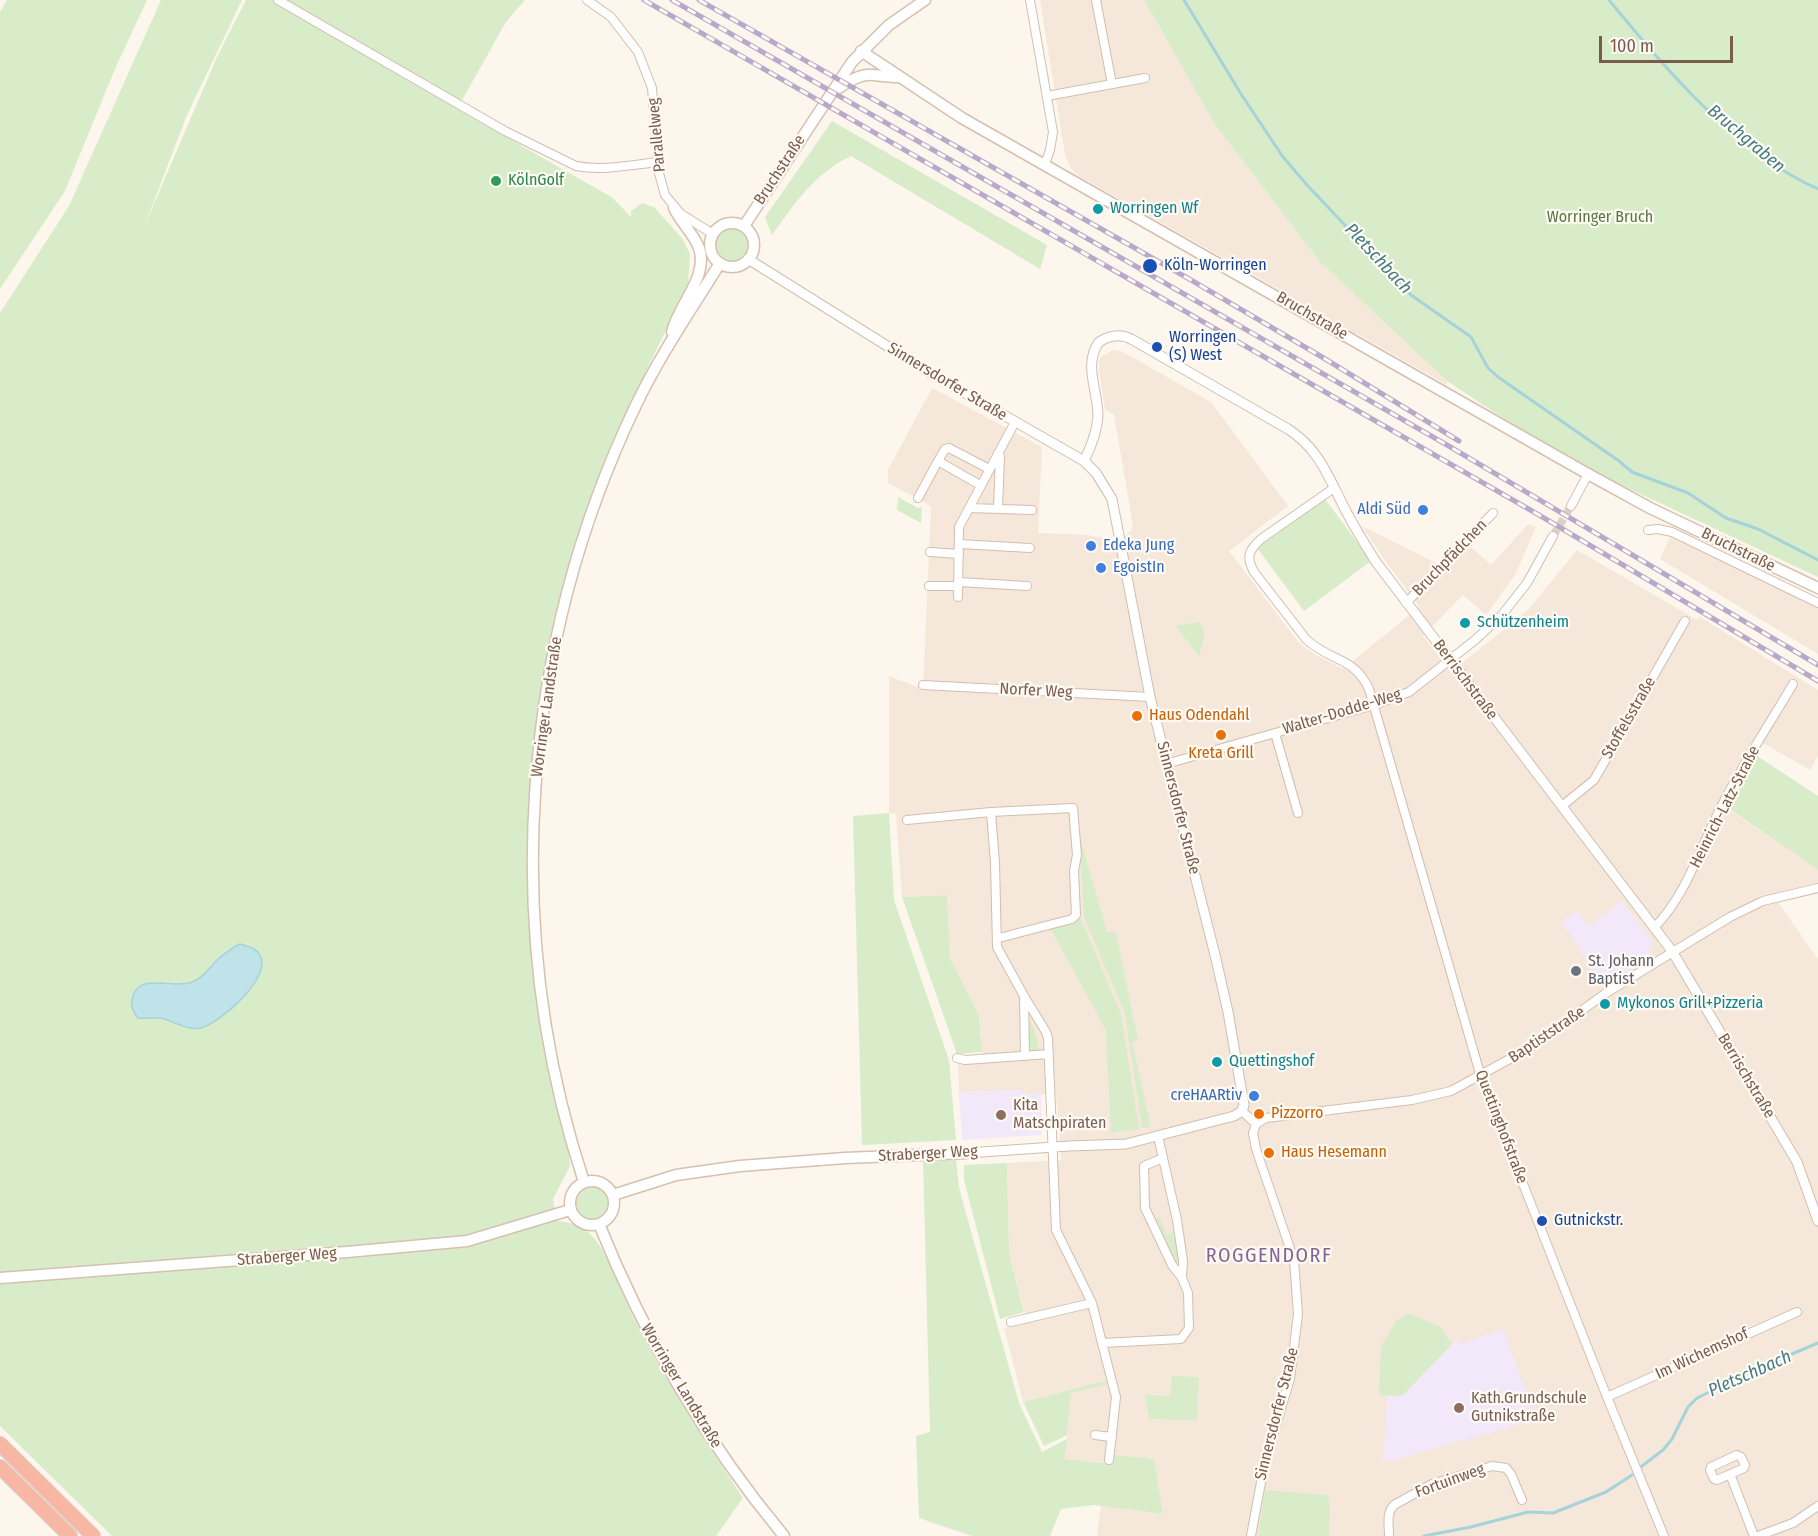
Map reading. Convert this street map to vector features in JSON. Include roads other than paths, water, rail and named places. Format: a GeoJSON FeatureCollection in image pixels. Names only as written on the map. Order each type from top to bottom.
{"type":"FeatureCollection","features":[{"type":"Feature","properties":{"kind":"highway"},"geometry":{"type":"LineString","coordinates":[[0,1444],[93,1536]]}},
{"type":"Feature","properties":{"kind":"highway"},"geometry":{"type":"LineString","coordinates":[[0,1467],[70,1536]]}},
{"type":"Feature","properties":{"kind":"main road"},"geometry":{"type":"LineString","coordinates":[[830,93],[861,51],[890,25],[925,0]]}},
{"type":"Feature","properties":{"kind":"main road","name":"Bruchstraße"},"geometry":{"type":"LineString","coordinates":[[861,51],[962,118],[1588,474],[1650,508],[1818,588]]}},
{"type":"Feature","properties":{"kind":"main road"},"geometry":{"type":"LineString","coordinates":[[830,93],[862,76],[898,77]]}},
{"type":"Feature","properties":{"kind":"main road","name":"Bruchstraße"},"geometry":{"type":"LineString","coordinates":[[744,226],[830,93]]}},
{"type":"Feature","properties":{"kind":"main road"},"geometry":{"type":"LineString","coordinates":[[669,344],[674,323],[698,275],[700,261],[696,243],[680,221],[674,208]]}},
{"type":"Feature","properties":{"kind":"main road"},"geometry":{"type":"LineString","coordinates":[[723,225],[744,226],[753,238],[754,246],[748,259],[735,267],[720,263],[711,250],[710,242],[713,234],[723,225]]}},
{"type":"Feature","properties":{"kind":"main road","name":"Worringer Landstraße"},"geometry":{"type":"LineString","coordinates":[[584,1182],[557,1082],[537,956],[532,868],[538,756],[543,711],[559,624],[583,538],[618,446],[636,405],[669,344],[720,263]]}},
{"type":"Feature","properties":{"kind":"main road","name":"Straberger Weg"},"geometry":{"type":"LineString","coordinates":[[613,1196],[676,1175],[740,1166],[845,1158],[967,1153]]}},
{"type":"Feature","properties":{"kind":"main road"},"geometry":{"type":"LineString","coordinates":[[591,1180],[604,1184],[613,1196],[613,1209],[610,1216],[599,1224],[585,1224],[570,1210],[571,1193],[584,1182],[591,1180]]}},
{"type":"Feature","properties":{"kind":"main road","name":"Straberger Weg"},"geometry":{"type":"LineString","coordinates":[[0,1278],[455,1243],[489,1236],[570,1210]]}},
{"type":"Feature","properties":{"kind":"main road","name":"Worringer Landstraße"},"geometry":{"type":"LineString","coordinates":[[599,1224],[647,1332],[689,1406],[727,1463],[784,1536]]}},
{"type":"Feature","properties":{"kind":"street"},"geometry":{"type":"LineString","coordinates":[[278,0],[496,126],[576,166],[604,168],[658,162]]}},
{"type":"Feature","properties":{"kind":"street","name":"Parallelweg"},"geometry":{"type":"LineString","coordinates":[[587,0],[611,17],[638,52],[652,88],[658,162],[665,195],[674,208],[688,220],[713,234]]}},
{"type":"Feature","properties":{"kind":"street"},"geometry":{"type":"LineString","coordinates":[[1030,0],[1053,132],[1045,164]]}},
{"type":"Feature","properties":{"kind":"street"},"geometry":{"type":"LineString","coordinates":[[1096,0],[1112,84]]}},
{"type":"Feature","properties":{"kind":"street"},"geometry":{"type":"LineString","coordinates":[[1047,96],[1145,78]]}},
{"type":"Feature","properties":{"kind":"street","name":"Sinnersdorfer Straße"},"geometry":{"type":"LineString","coordinates":[[748,259],[932,374],[1084,461],[1096,473],[1112,499],[1150,697],[1223,991],[1244,1096],[1242,1111]]}},
{"type":"Feature","properties":{"kind":"street","name":"Berrischstraße"},"geometry":{"type":"LineString","coordinates":[[1084,461],[1096,432],[1098,418],[1091,357],[1099,342],[1110,336],[1126,336],[1300,436],[1321,460],[1334,488],[1376,562],[1672,951],[1797,1162],[1818,1221]]}},
{"type":"Feature","properties":{"kind":"street"},"geometry":{"type":"LineString","coordinates":[[958,597],[959,528],[980,484],[1015,422]]}},
{"type":"Feature","properties":{"kind":"street"},"geometry":{"type":"LineString","coordinates":[[918,498],[945,449],[949,448],[989,469]]}},
{"type":"Feature","properties":{"kind":"street"},"geometry":{"type":"LineString","coordinates":[[998,453],[1000,456],[998,509]]}},
{"type":"Feature","properties":{"kind":"street"},"geometry":{"type":"LineString","coordinates":[[938,461],[980,484]]}},
{"type":"Feature","properties":{"kind":"street"},"geometry":{"type":"LineString","coordinates":[[1571,506],[1588,474]]}},
{"type":"Feature","properties":{"kind":"street","name":"Quettinghofstraße"},"geometry":{"type":"LineString","coordinates":[[1334,488],[1261,539],[1252,547],[1249,563],[1306,639],[1314,647],[1358,669],[1367,684],[1481,1077],[1607,1398],[1665,1536]]}},
{"type":"Feature","properties":{"kind":"street"},"geometry":{"type":"LineString","coordinates":[[969,508],[1032,510]]}},
{"type":"Feature","properties":{"kind":"street","name":"Bruchpfädchen"},"geometry":{"type":"LineString","coordinates":[[1406,603],[1493,513]]}},
{"type":"Feature","properties":{"kind":"street","name":"Bruchstraße"},"geometry":{"type":"LineString","coordinates":[[1648,530],[1658,529],[1672,532],[1818,603]]}},
{"type":"Feature","properties":{"kind":"street","name":"Walter-Dodde-Weg"},"geometry":{"type":"LineString","coordinates":[[1166,764],[1374,705],[1409,692],[1484,632],[1516,599],[1553,536]]}},
{"type":"Feature","properties":{"kind":"street"},"geometry":{"type":"LineString","coordinates":[[959,544],[1030,548]]}},
{"type":"Feature","properties":{"kind":"street"},"geometry":{"type":"LineString","coordinates":[[930,552],[959,554]]}},
{"type":"Feature","properties":{"kind":"street"},"geometry":{"type":"LineString","coordinates":[[929,586],[958,584],[1027,586]]}},
{"type":"Feature","properties":{"kind":"street","name":"Stoffelsstraße"},"geometry":{"type":"LineString","coordinates":[[1562,806],[1594,780],[1685,621]]}},
{"type":"Feature","properties":{"kind":"street","name":"Heinrich-Latz-Straße"},"geometry":{"type":"LineString","coordinates":[[1654,928],[1663,919],[1686,882],[1729,792],[1793,684]]}},
{"type":"Feature","properties":{"kind":"street","name":"Norfer Weg"},"geometry":{"type":"LineString","coordinates":[[922,685],[1150,697]]}},
{"type":"Feature","properties":{"kind":"street","name":"Walter-Dodde-Weg"},"geometry":{"type":"LineString","coordinates":[[1275,733],[1298,813]]}},
{"type":"Feature","properties":{"kind":"street"},"geometry":{"type":"LineString","coordinates":[[907,820],[991,812],[1073,808],[1077,855],[1074,871],[1076,915],[1072,919],[999,938]]}},
{"type":"Feature","properties":{"kind":"street"},"geometry":{"type":"LineString","coordinates":[[991,812],[999,938],[997,947],[1046,1032],[1049,1054],[1056,1230],[1092,1302],[1113,1383],[1116,1397],[1109,1460]]}},
{"type":"Feature","properties":{"kind":"street","name":"Baptiststraße"},"geometry":{"type":"LineString","coordinates":[[1256,1124],[1266,1118],[1432,1097],[1451,1091],[1528,1050],[1606,993],[1672,951],[1750,906],[1818,888]]}},
{"type":"Feature","properties":{"kind":"street"},"geometry":{"type":"LineString","coordinates":[[1024,996],[1026,1056]]}},
{"type":"Feature","properties":{"kind":"street"},"geometry":{"type":"LineString","coordinates":[[957,1058],[964,1060],[1049,1054]]}},
{"type":"Feature","properties":{"kind":"street"},"geometry":{"type":"LineString","coordinates":[[1242,1111],[1256,1124]]}},
{"type":"Feature","properties":{"kind":"street","name":"Straberger Weg"},"geometry":{"type":"LineString","coordinates":[[967,1153],[1126,1144],[1234,1116],[1242,1111]]}},
{"type":"Feature","properties":{"kind":"street","name":"Sinnersdorfer Straße"},"geometry":{"type":"LineString","coordinates":[[1251,1536],[1265,1461],[1290,1378],[1298,1314],[1294,1260],[1256,1149],[1253,1133],[1256,1124]]}},
{"type":"Feature","properties":{"kind":"street"},"geometry":{"type":"LineString","coordinates":[[1158,1136],[1177,1220],[1183,1261],[1182,1278]]}},
{"type":"Feature","properties":{"kind":"street"},"geometry":{"type":"LineString","coordinates":[[1102,1343],[1181,1339],[1189,1328],[1188,1293],[1145,1208],[1144,1166],[1163,1158]]}},
{"type":"Feature","properties":{"kind":"street"},"geometry":{"type":"LineString","coordinates":[[1011,1322],[1092,1302]]}},
{"type":"Feature","properties":{"kind":"street","name":"Im Wichemshof"},"geometry":{"type":"LineString","coordinates":[[1607,1398],[1797,1312]]}},
{"type":"Feature","properties":{"kind":"street"},"geometry":{"type":"LineString","coordinates":[[1095,1435],[1112,1437]]}},
{"type":"Feature","properties":{"kind":"street","name":"Fortuinweg"},"geometry":{"type":"LineString","coordinates":[[1389,1536],[1388,1515],[1394,1505],[1432,1484],[1477,1470],[1492,1466],[1506,1468],[1522,1500]]}},
{"type":"Feature","properties":{"kind":"street"},"geometry":{"type":"LineString","coordinates":[[1730,1474],[1756,1536],[1794,1524],[1818,1506]]}},
{"type":"Feature","properties":{"kind":"water"},"geometry":{"type":"Polygon","coordinates":[[[240,944],[256,951],[260,955],[262,964],[259,975],[243,998],[220,1018],[196,1029],[161,1018],[138,1018],[132,1008],[133,996],[137,989],[150,983],[185,984],[192,982],[240,944]]]}},
{"type":"Feature","properties":{"kind":"waterway","name":"Pletschbach"},"geometry":{"type":"LineString","coordinates":[[1184,0],[1241,94],[1283,157],[1411,295],[1471,337],[1488,368],[1498,377],[1632,472],[1688,493],[1726,518],[1758,529],[1818,560]]}},
{"type":"Feature","properties":{"kind":"waterway","name":"Bruchgraben"},"geometry":{"type":"LineString","coordinates":[[1609,0],[1678,80],[1730,131],[1758,154],[1818,189]]}},
{"type":"Feature","properties":{"kind":"waterway","name":"Pletschbach"},"geometry":{"type":"LineString","coordinates":[[1642,1466],[1663,1450],[1672,1439],[1688,1407],[1697,1398],[1818,1343]]}},
{"type":"Feature","properties":{"kind":"waterway","name":"Pletschbach"},"geometry":{"type":"LineString","coordinates":[[1424,1536],[1528,1512],[1553,1513],[1606,1492],[1632,1475]]}},
{"type":"Feature","properties":{"kind":"tunnel"},"geometry":{"type":"LineString","coordinates":[[1553,536],[1571,506]]}},
{"type":"Feature","properties":{"kind":"railway"},"geometry":{"type":"LineString","coordinates":[[644,0],[1539,515],[1818,681]]}},
{"type":"Feature","properties":{"kind":"railway"},"geometry":{"type":"LineString","coordinates":[[672,0],[1447,445],[1818,665]]}},
{"type":"Feature","properties":{"kind":"railway"},"geometry":{"type":"LineString","coordinates":[[699,0],[1191,280],[1459,441]]}},
{"type":"Feature","properties":{"kind":"place","name":"KölnGolf"},"geometry":{"type":"Point","coordinates":[496,181]}},
{"type":"Feature","properties":{"kind":"place","name":"Worringen Wf"},"geometry":{"type":"Point","coordinates":[1098,209]}},
{"type":"Feature","properties":{"kind":"place","name":"Köln-Worringen"},"geometry":{"type":"Point","coordinates":[1150,266]}},
{"type":"Feature","properties":{"kind":"place","name":"Worringen (S) West"},"geometry":{"type":"Point","coordinates":[1157,347]}},
{"type":"Feature","properties":{"kind":"place","name":"Aldi Süd"},"geometry":{"type":"Point","coordinates":[1423,510]}},
{"type":"Feature","properties":{"kind":"place","name":"Edeka Jung"},"geometry":{"type":"Point","coordinates":[1091,546]}},
{"type":"Feature","properties":{"kind":"place","name":"EgoistIn"},"geometry":{"type":"Point","coordinates":[1101,568]}},
{"type":"Feature","properties":{"kind":"place","name":"Schützenheim"},"geometry":{"type":"Point","coordinates":[1465,623]}},
{"type":"Feature","properties":{"kind":"place","name":"Haus Odendahl"},"geometry":{"type":"Point","coordinates":[1137,716]}},
{"type":"Feature","properties":{"kind":"place","name":"Kreta Grill"},"geometry":{"type":"Point","coordinates":[1221,735]}},
{"type":"Feature","properties":{"kind":"place","name":"St. Johann Baptist"},"geometry":{"type":"Point","coordinates":[1576,971]}},
{"type":"Feature","properties":{"kind":"place","name":"Mykonos Grill+Pizzeria"},"geometry":{"type":"Point","coordinates":[1605,1004]}},
{"type":"Feature","properties":{"kind":"place","name":"Quettingshof"},"geometry":{"type":"Point","coordinates":[1217,1062]}},
{"type":"Feature","properties":{"kind":"place","name":"creHAARtiv"},"geometry":{"type":"Point","coordinates":[1254,1096]}},
{"type":"Feature","properties":{"kind":"place","name":"Pizzorro"},"geometry":{"type":"Point","coordinates":[1259,1114]}},
{"type":"Feature","properties":{"kind":"place","name":"Kita Matschpiraten"},"geometry":{"type":"Point","coordinates":[1001,1115]}},
{"type":"Feature","properties":{"kind":"place","name":"Haus Hesemann"},"geometry":{"type":"Point","coordinates":[1269,1153]}},
{"type":"Feature","properties":{"kind":"place","name":"Gutnickstr."},"geometry":{"type":"Point","coordinates":[1542,1221]}},
{"type":"Feature","properties":{"kind":"place","name":"Kath.Grundschule Gutnikstraße"},"geometry":{"type":"Point","coordinates":[1459,1408]}},
{"type":"Feature","properties":{"kind":"district","name":"ROGGENDORF"},"geometry":{"type":"Point","coordinates":[1269,1256]}},
{"type":"Feature","properties":{"kind":"park label","name":"Worringer Bruch"},"geometry":{"type":"Point","coordinates":[1600,218]}}]}
